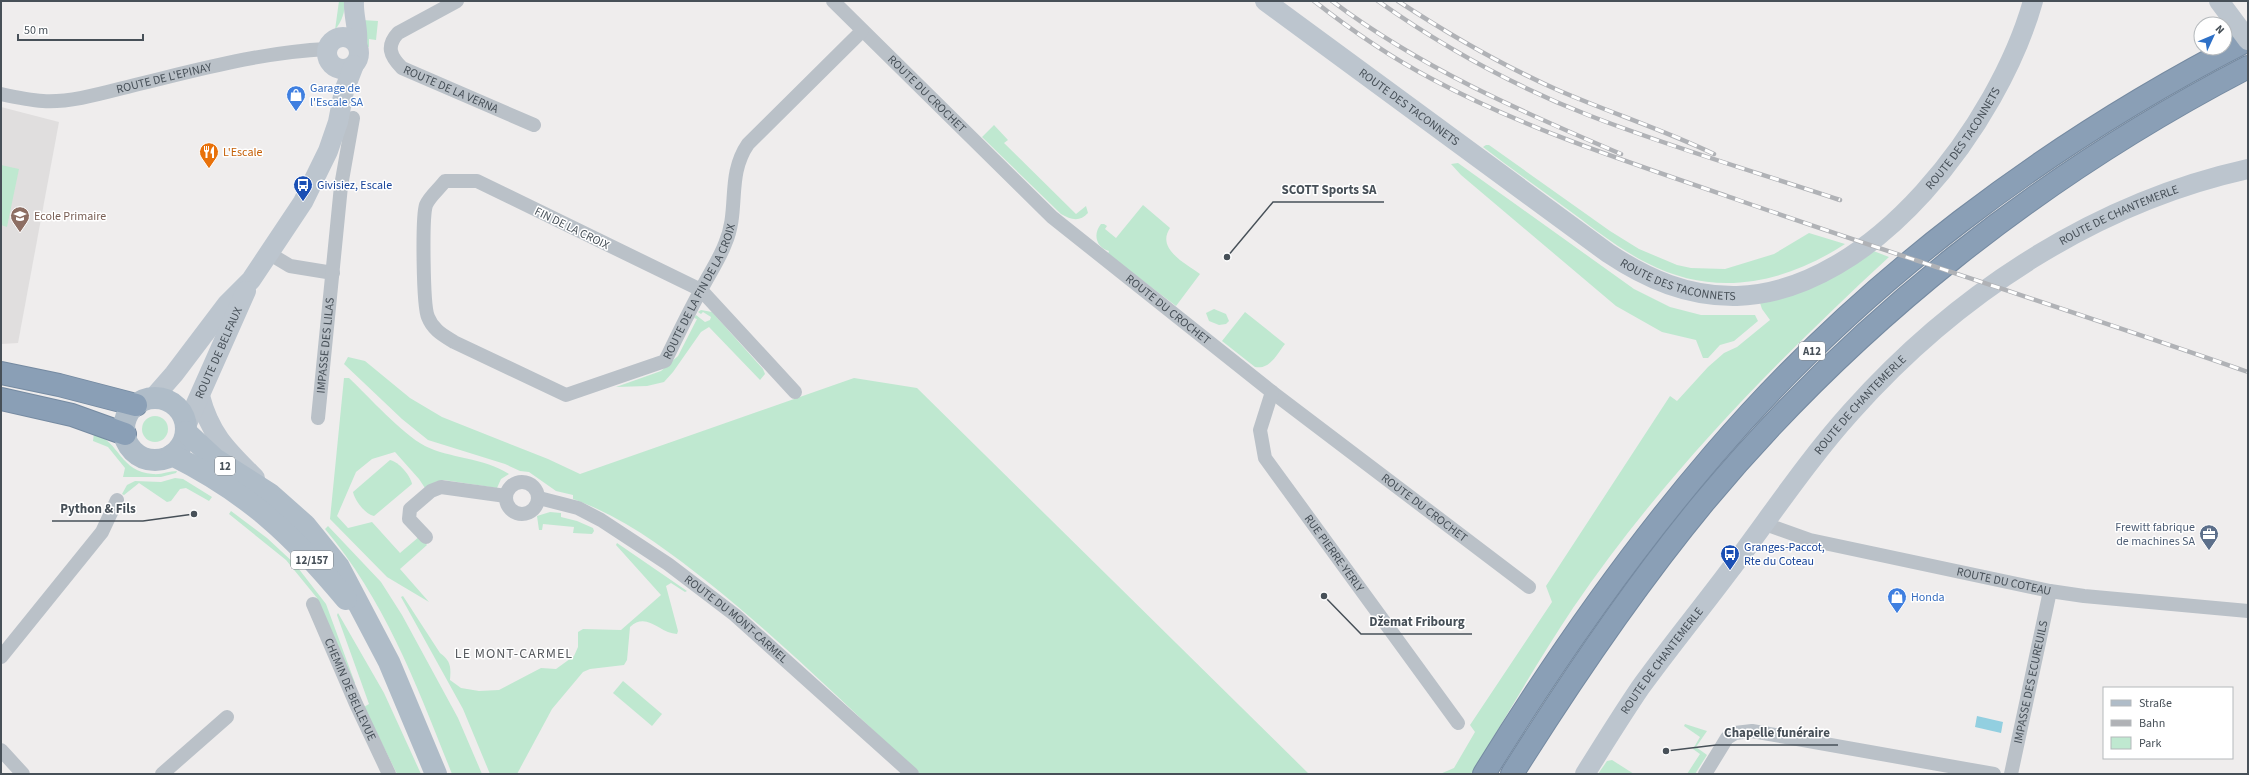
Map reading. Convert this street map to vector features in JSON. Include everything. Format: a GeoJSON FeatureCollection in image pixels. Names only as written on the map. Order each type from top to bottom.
{"type":"FeatureCollection","features":[{"type":"Feature","properties":{"kind":"highway","name":"A12"},"geometry":{"type":"LineString","coordinates":[[1484,774],[1555,664],[1633,554],[1715,453],[1809,353],[1911,261],[2020,178],[2133,103],[2248,40]]}},
{"type":"Feature","properties":{"kind":"highway","name":"A12"},"geometry":{"type":"LineString","coordinates":[[1512,774],[1598,642],[1675,538],[1763,435],[1848,349],[1926,279],[2033,197],[2146,123],[2248,66]]}},
{"type":"Feature","properties":{"kind":"highway"},"geometry":{"type":"LineString","coordinates":[[1,373],[145,402]]}},
{"type":"Feature","properties":{"kind":"highway"},"geometry":{"type":"LineString","coordinates":[[1,399],[37,406],[78,417],[125,434]]}},
{"type":"Feature","properties":{"kind":"main road"},"geometry":{"type":"LineString","coordinates":[[166,400],[177,407],[184,419],[186,429],[182,445],[172,455],[160,460],[141,456],[130,446],[125,434],[127,415],[145,402],[166,400]]}},
{"type":"Feature","properties":{"kind":"main road","name":"12"},"geometry":{"type":"LineString","coordinates":[[186,429],[215,459],[270,494]]}},
{"type":"Feature","properties":{"kind":"main road","name":"12/157"},"geometry":{"type":"LineString","coordinates":[[172,455],[224,483],[254,504],[283,528],[326,575],[377,638]]}},
{"type":"Feature","properties":{"kind":"main road","name":"12/157"},"geometry":{"type":"LineString","coordinates":[[270,494],[304,525],[329,552],[339,567],[389,662],[436,774]]}},
{"type":"Feature","properties":{"kind":"street","name":"ROUTE DE LA VERNA"},"geometry":{"type":"LineString","coordinates":[[457,1],[398,33],[392,40],[390,49],[393,59],[402,68],[534,125]]}},
{"type":"Feature","properties":{"kind":"street","name":"ROUTE DU CROCHET"},"geometry":{"type":"LineString","coordinates":[[833,1],[1052,216],[1272,392],[1529,587]]}},
{"type":"Feature","properties":{"kind":"street","name":"ROUTE DES TACONNETS"},"geometry":{"type":"LineString","coordinates":[[1265,1],[1608,253],[1634,270],[1662,284],[1686,291],[1710,295],[1736,296],[1757,294],[1785,288],[1810,279],[1838,264],[1875,238],[1917,198],[1957,151],[1998,87],[2018,43],[2033,1]]}},
{"type":"Feature","properties":{"kind":"street"},"geometry":{"type":"LineString","coordinates":[[2219,1],[2248,40]]}},
{"type":"Feature","properties":{"kind":"street"},"geometry":{"type":"LineString","coordinates":[[333,51],[349,38],[357,44],[358,36],[354,6]]}},
{"type":"Feature","properties":{"kind":"street"},"geometry":{"type":"LineString","coordinates":[[344,91],[333,51],[354,6]]}},
{"type":"Feature","properties":{"kind":"street","name":"ROUTE DE LA FIN DE LA CROIX"},"geometry":{"type":"LineString","coordinates":[[428,317],[436,331],[454,342],[566,395],[665,361],[700,290],[726,244],[730,230],[735,173],[740,156],[748,144],[862,30]]}},
{"type":"Feature","properties":{"kind":"street","name":"ROUTE DE BELFAUX"},"geometry":{"type":"LineString","coordinates":[[145,402],[174,374],[227,304],[251,280],[270,254],[303,202],[328,151],[338,122],[344,91],[359,55],[357,44]]}},
{"type":"Feature","properties":{"kind":"street"},"geometry":{"type":"LineString","coordinates":[[333,51],[344,69],[354,65]]}},
{"type":"Feature","properties":{"kind":"street","name":"ROUTE DE L'EPINAY"},"geometry":{"type":"LineString","coordinates":[[1,94],[44,101],[60,100],[118,89],[230,62],[277,54],[333,51]]}},
{"type":"Feature","properties":{"kind":"street","name":"IMPASSE DES LILAS"},"geometry":{"type":"LineString","coordinates":[[318,418],[341,186],[353,118]]}},
{"type":"Feature","properties":{"kind":"street","name":"ROUTE DE CHANTEMERLE"},"geometry":{"type":"LineString","coordinates":[[1585,774],[1641,687],[1831,435],[1874,387],[1926,338],[1986,290],[2052,247],[2123,210],[2160,194],[2248,169]]}},
{"type":"Feature","properties":{"kind":"street","name":"FIN DE LA CROIX"},"geometry":{"type":"LineString","coordinates":[[428,317],[425,305],[424,250],[426,205],[445,181],[477,181],[700,290],[795,392]]}},
{"type":"Feature","properties":{"kind":"street"},"geometry":{"type":"LineString","coordinates":[[270,254],[290,266],[333,273]]}},
{"type":"Feature","properties":{"kind":"street","name":"ROUTE DE BELFAUX"},"geometry":{"type":"LineString","coordinates":[[186,429],[214,359],[251,280]]}},
{"type":"Feature","properties":{"kind":"street","name":"RUE PIERRE-YERLY"},"geometry":{"type":"LineString","coordinates":[[1272,392],[1260,430],[1265,458],[1458,723]]}},
{"type":"Feature","properties":{"kind":"street"},"geometry":{"type":"LineString","coordinates":[[200,396],[207,420],[217,438],[270,494]]}},
{"type":"Feature","properties":{"kind":"street"},"geometry":{"type":"LineString","coordinates":[[521,482],[535,487],[538,498],[535,508],[527,514],[521,514],[516,513],[508,506],[506,496],[513,485],[521,482]]}},
{"type":"Feature","properties":{"kind":"street"},"geometry":{"type":"LineString","coordinates":[[426,537],[409,519],[410,509],[431,491],[441,487],[506,496]]}},
{"type":"Feature","properties":{"kind":"street","name":"ROUTE DU MONT-CARMEL"},"geometry":{"type":"LineString","coordinates":[[538,498],[578,508],[601,520],[668,564],[734,615],[912,774]]}},
{"type":"Feature","properties":{"kind":"street"},"geometry":{"type":"LineString","coordinates":[[1,657],[102,532],[117,500]]}},
{"type":"Feature","properties":{"kind":"street","name":"ROUTE DU COTEAU"},"geometry":{"type":"LineString","coordinates":[[1764,524],[1810,540],[2050,591],[2084,596],[2248,611]]}},
{"type":"Feature","properties":{"kind":"street","name":"IMPASSE DES ECUREUILS"},"geometry":{"type":"LineString","coordinates":[[2011,774],[2050,591]]}},
{"type":"Feature","properties":{"kind":"street","name":"CHEMIN DE BELLEVUE"},"geometry":{"type":"LineString","coordinates":[[314,604],[356,704],[389,774]]}},
{"type":"Feature","properties":{"kind":"street"},"geometry":{"type":"LineString","coordinates":[[162,774],[227,717]]}},
{"type":"Feature","properties":{"kind":"street"},"geometry":{"type":"LineString","coordinates":[[1705,774],[1727,738],[1735,733],[1752,731],[1994,774]]}},
{"type":"Feature","properties":{"kind":"street"},"geometry":{"type":"LineString","coordinates":[[1,750],[22,774]]}},
{"type":"Feature","properties":{"kind":"shaded area","name":"Ecole Primaire"},"geometry":{"type":"Polygon","coordinates":[[[1,107],[59,122],[18,343],[1,344],[1,107]]]}},
{"type":"Feature","properties":{"kind":"green space"},"geometry":{"type":"Polygon","coordinates":[[[339,1],[345,1],[344,9],[340,23],[335,30],[339,1]]]}},
{"type":"Feature","properties":{"kind":"green space"},"geometry":{"type":"Polygon","coordinates":[[[362,20],[378,21],[376,40],[369,39],[369,47],[365,46],[362,20]]]}},
{"type":"Feature","properties":{"kind":"green space"},"geometry":{"type":"Polygon","coordinates":[[[994,125],[1008,140],[1004,143],[1076,214],[1086,206],[1088,213],[1079,219],[1068,218],[1061,214],[982,137],[994,125]]]}},
{"type":"Feature","properties":{"kind":"green space"},"geometry":{"type":"Polygon","coordinates":[[[1489,145],[1610,231],[1639,249],[1677,265],[1691,268],[1725,269],[1774,254],[1809,233],[1845,244],[1822,258],[1798,269],[1773,277],[1748,282],[1723,283],[1698,280],[1672,274],[1637,258],[1610,240],[1483,147],[1489,145]]]}},
{"type":"Feature","properties":{"kind":"green space"},"geometry":{"type":"Polygon","coordinates":[[[1458,163],[1634,289],[1670,307],[1701,315],[1755,315],[1758,321],[1734,341],[1720,345],[1708,358],[1703,358],[1696,340],[1662,332],[1616,306],[1461,175],[1451,164],[1458,163]]]}},
{"type":"Feature","properties":{"kind":"green space"},"geometry":{"type":"Polygon","coordinates":[[[1,165],[19,169],[7,227],[1,225],[1,165]]]}},
{"type":"Feature","properties":{"kind":"green space"},"geometry":{"type":"Polygon","coordinates":[[[1143,205],[1170,228],[1167,236],[1169,249],[1180,260],[1200,274],[1176,306],[1108,254],[1109,251],[1101,247],[1096,237],[1098,228],[1101,224],[1104,224],[1107,226],[1105,229],[1116,238],[1143,205]]]}},
{"type":"Feature","properties":{"kind":"green space"},"geometry":{"type":"Polygon","coordinates":[[[1871,250],[1889,257],[1761,381],[1682,467],[1608,559],[1560,628],[1471,774],[1440,774],[1454,768],[1475,732],[1470,725],[1552,602],[1546,586],[1670,396],[1677,401],[1708,367],[1724,353],[1737,347],[1770,320],[1762,309],[1760,303],[1791,295],[1871,250]]]}},
{"type":"Feature","properties":{"kind":"green space"},"geometry":{"type":"Polygon","coordinates":[[[1214,309],[1226,314],[1229,321],[1226,324],[1219,325],[1209,321],[1206,313],[1214,309]]]}},
{"type":"Feature","properties":{"kind":"green space"},"geometry":{"type":"Polygon","coordinates":[[[701,310],[712,312],[763,369],[765,374],[760,380],[709,327],[701,332],[673,372],[664,382],[647,386],[616,387],[661,371],[678,356],[697,319],[694,318],[696,315],[705,322],[710,320],[711,317],[703,312],[701,314],[698,312],[701,310]]]}},
{"type":"Feature","properties":{"kind":"green space"},"geometry":{"type":"Polygon","coordinates":[[[1245,312],[1285,344],[1273,360],[1265,366],[1255,367],[1222,341],[1245,312]]]}},
{"type":"Feature","properties":{"kind":"green space"},"geometry":{"type":"Polygon","coordinates":[[[348,357],[365,361],[410,398],[442,417],[548,459],[580,474],[854,378],[917,388],[1309,774],[920,774],[763,629],[677,558],[644,535],[610,515],[573,499],[573,495],[556,491],[529,472],[520,471],[505,464],[428,440],[402,419],[344,364],[348,357]]]}},
{"type":"Feature","properties":{"kind":"green space"},"geometry":{"type":"Polygon","coordinates":[[[344,378],[349,378],[406,433],[425,446],[444,453],[478,461],[509,474],[501,479],[497,488],[444,480],[435,482],[425,488],[395,452],[372,459],[356,472],[337,516],[348,528],[372,522],[400,553],[420,536],[427,545],[400,569],[429,602],[387,577],[330,519],[344,378]]]}},
{"type":"Feature","properties":{"kind":"green space"},"geometry":{"type":"Polygon","coordinates":[[[155,416],[164,420],[168,429],[164,438],[155,442],[146,438],[142,429],[146,420],[155,416]]]}},
{"type":"Feature","properties":{"kind":"green space"},"geometry":{"type":"Polygon","coordinates":[[[94,433],[103,437],[127,463],[142,472],[156,474],[177,471],[176,473],[161,477],[123,477],[125,468],[108,447],[93,441],[94,433]]]}},
{"type":"Feature","properties":{"kind":"green space"},"geometry":{"type":"Polygon","coordinates":[[[390,460],[397,463],[404,469],[412,484],[374,516],[367,513],[361,507],[353,492],[390,460]]]}},
{"type":"Feature","properties":{"kind":"green space"},"geometry":{"type":"Polygon","coordinates":[[[175,478],[183,479],[212,497],[209,501],[186,488],[180,489],[171,501],[167,502],[139,483],[124,495],[122,494],[127,485],[135,481],[161,482],[175,478]]]}},
{"type":"Feature","properties":{"kind":"green space"},"geometry":{"type":"Polygon","coordinates":[[[231,511],[267,538],[295,564],[326,604],[355,683],[353,684],[317,598],[286,560],[229,514],[231,511]]]}},
{"type":"Feature","properties":{"kind":"green space"},"geometry":{"type":"Polygon","coordinates":[[[550,512],[561,513],[561,517],[577,521],[593,528],[594,531],[592,534],[573,533],[574,527],[543,524],[542,530],[539,530],[537,516],[550,512]]]}},
{"type":"Feature","properties":{"kind":"green space"},"geometry":{"type":"Polygon","coordinates":[[[328,526],[381,582],[402,615],[458,718],[482,774],[452,774],[413,677],[383,615],[347,557],[325,529],[328,526]]]}},
{"type":"Feature","properties":{"kind":"green space"},"geometry":{"type":"Polygon","coordinates":[[[617,543],[687,591],[685,592],[671,583],[666,586],[678,631],[677,634],[665,631],[654,624],[642,621],[630,627],[627,660],[624,665],[590,669],[583,672],[552,709],[517,774],[490,774],[463,709],[401,597],[403,596],[440,653],[450,665],[450,680],[461,688],[479,691],[499,690],[541,668],[556,669],[574,656],[578,647],[578,632],[583,629],[621,630],[661,595],[616,545],[617,543]]]}},
{"type":"Feature","properties":{"kind":"green space"},"geometry":{"type":"Polygon","coordinates":[[[338,613],[384,693],[421,774],[397,774],[364,707],[369,704],[337,615],[338,613]]]}},
{"type":"Feature","properties":{"kind":"green space"},"geometry":{"type":"Polygon","coordinates":[[[623,681],[662,714],[652,726],[613,693],[623,681]]]}},
{"type":"Feature","properties":{"kind":"green space"},"geometry":{"type":"Polygon","coordinates":[[[1685,724],[1707,731],[1696,747],[1707,755],[1695,774],[1687,774],[1700,754],[1693,749],[1700,737],[1684,726],[1685,724]]]}},
{"type":"Feature","properties":{"kind":"green space"},"geometry":{"type":"Polygon","coordinates":[[[1612,760],[1634,774],[1598,774],[1607,761],[1612,760]]]}},
{"type":"Feature","properties":{"kind":"water"},"geometry":{"type":"Polygon","coordinates":[[[1977,716],[2003,722],[2001,733],[1975,727],[1977,716]]]}},
{"type":"Feature","properties":{"kind":"railway"},"geometry":{"type":"LineString","coordinates":[[1314,1],[1371,43],[1416,71],[1469,98],[1544,131],[1621,160],[1802,222],[2248,372]]}},
{"type":"Feature","properties":{"kind":"railway"},"geometry":{"type":"LineString","coordinates":[[1332,1],[1400,47],[1436,68],[1509,104],[1621,154]]}},
{"type":"Feature","properties":{"kind":"railway"},"geometry":{"type":"LineString","coordinates":[[1378,1],[1453,50],[1560,104],[1650,138],[1840,200]]}},
{"type":"Feature","properties":{"kind":"railway"},"geometry":{"type":"LineString","coordinates":[[1398,1],[1437,26],[1518,71],[1560,91],[1676,137],[1714,154]]}},
{"type":"Feature","properties":{"kind":"place","name":"Garage de l'Escale SA"},"geometry":{"type":"Point","coordinates":[296,112]}},
{"type":"Feature","properties":{"kind":"place","name":"L'Escale"},"geometry":{"type":"Point","coordinates":[209,169]}},
{"type":"Feature","properties":{"kind":"place","name":"Givisiez, Escale"},"geometry":{"type":"Point","coordinates":[303,202]}},
{"type":"Feature","properties":{"kind":"place","name":"Ecole Primaire"},"geometry":{"type":"Point","coordinates":[20,233]}},
{"type":"Feature","properties":{"kind":"place","name":"SCOTT Sports SA"},"geometry":{"type":"Point","coordinates":[1227,257]}},
{"type":"Feature","properties":{"kind":"place","name":"Python & Fils"},"geometry":{"type":"Point","coordinates":[194,514]}},
{"type":"Feature","properties":{"kind":"place","name":"Frewitt fabrique de machines SA"},"geometry":{"type":"Point","coordinates":[2209,551]}},
{"type":"Feature","properties":{"kind":"place","name":"Granges-Paccot, Rte du Coteau"},"geometry":{"type":"Point","coordinates":[1730,571]}},
{"type":"Feature","properties":{"kind":"place","name":"Džemat Fribourg"},"geometry":{"type":"Point","coordinates":[1324,596]}},
{"type":"Feature","properties":{"kind":"place","name":"Honda"},"geometry":{"type":"Point","coordinates":[1897,614]}},
{"type":"Feature","properties":{"kind":"place","name":"Chapelle funéraire"},"geometry":{"type":"Point","coordinates":[1666,751]}},
{"type":"Feature","properties":{"kind":"district","name":"LE MONT-CARMEL"},"geometry":{"type":"Point","coordinates":[514,653]}}]}
